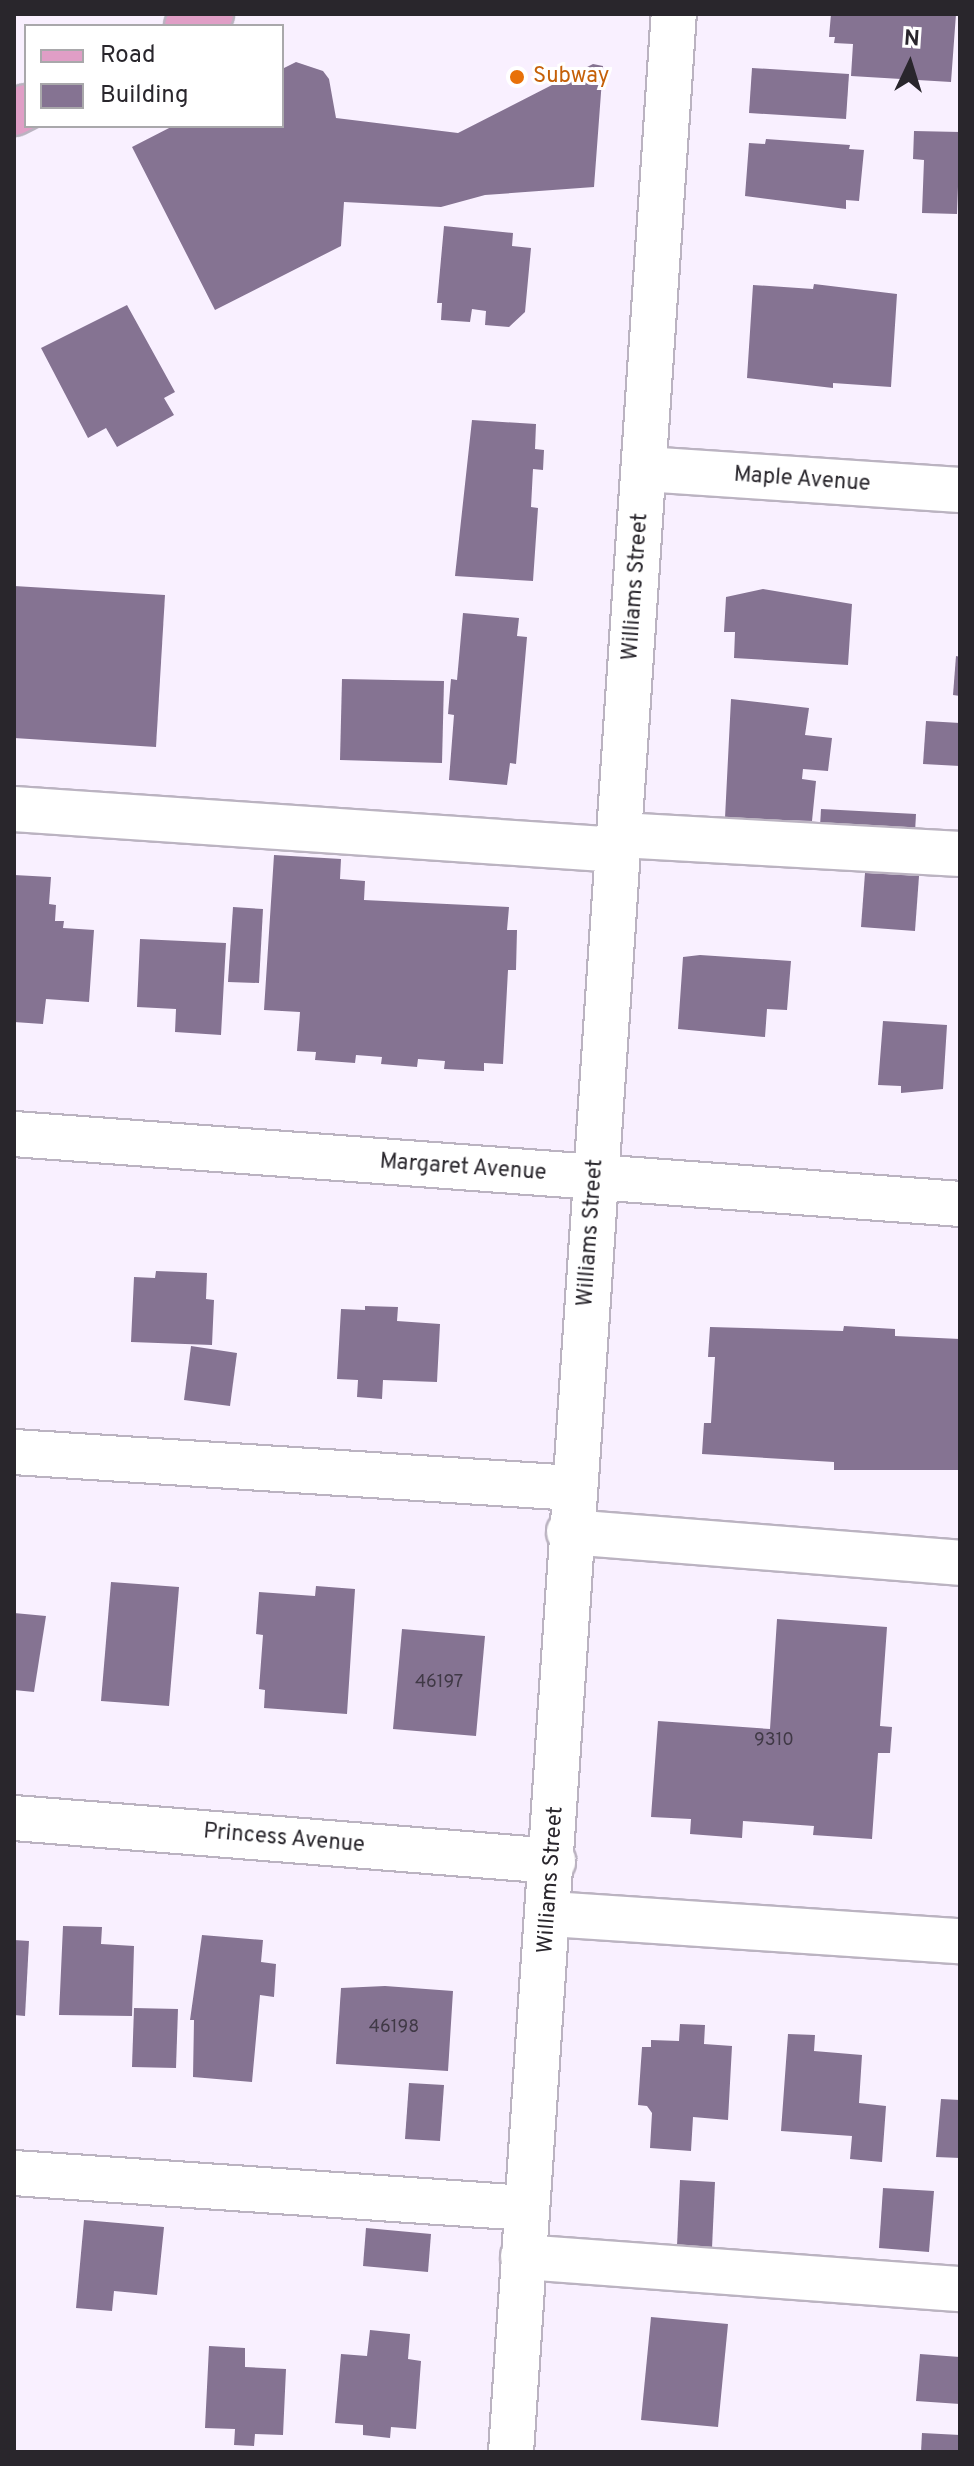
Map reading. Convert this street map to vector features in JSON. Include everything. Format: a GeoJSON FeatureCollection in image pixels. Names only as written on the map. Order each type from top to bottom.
{"type":"FeatureCollection","features":[{"type":"Feature","properties":{"kind":"main road"},"geometry":{"type":"LineString","coordinates":[[191,24],[211,14]]}},
{"type":"Feature","properties":{"kind":"street","name":"Williams Street"},"geometry":{"type":"LineString","coordinates":[[511,2452],[526,2208],[550,1914],[569,1532],[620,842],[674,14]]}},
{"type":"Feature","properties":{"kind":"street","name":"Maple Avenue"},"geometry":{"type":"LineString","coordinates":[[644,469],[960,490]]}},
{"type":"Feature","properties":{"kind":"street"},"geometry":{"type":"LineString","coordinates":[[14,809],[620,842],[960,854]]}},
{"type":"Feature","properties":{"kind":"street","name":"Margaret Avenue"},"geometry":{"type":"LineString","coordinates":[[14,1134],[960,1204]]}},
{"type":"Feature","properties":{"kind":"street"},"geometry":{"type":"LineString","coordinates":[[14,1452],[573,1488]]}},
{"type":"Feature","properties":{"kind":"street"},"geometry":{"type":"LineString","coordinates":[[569,1532],[960,1563]]}},
{"type":"Feature","properties":{"kind":"street","name":"Princess Avenue"},"geometry":{"type":"LineString","coordinates":[[14,1818],[553,1861]]}},
{"type":"Feature","properties":{"kind":"street"},"geometry":{"type":"LineString","coordinates":[[550,1914],[960,1941]]}},
{"type":"Feature","properties":{"kind":"street"},"geometry":{"type":"LineString","coordinates":[[14,2173],[526,2208]]}},
{"type":"Feature","properties":{"kind":"street"},"geometry":{"type":"LineString","coordinates":[[523,2257],[960,2289]]}},
{"type":"Feature","properties":{"kind":"building"},"geometry":{"type":"Polygon","coordinates":[[[831,14],[956,14],[951,82],[851,76],[853,44],[834,43],[835,37],[829,37],[831,14]]]}},
{"type":"Feature","properties":{"kind":"building"},"geometry":{"type":"Polygon","coordinates":[[[296,62],[323,71],[329,79],[336,118],[458,133],[593,64],[603,66],[594,187],[485,195],[441,207],[344,202],[341,246],[215,310],[132,147],[169,128],[284,128],[284,68],[296,62]]]}},
{"type":"Feature","properties":{"kind":"building"},"geometry":{"type":"Polygon","coordinates":[[[752,68],[849,74],[846,119],[749,113],[752,68]]]}},
{"type":"Feature","properties":{"kind":"building"},"geometry":{"type":"Polygon","coordinates":[[[914,131],[960,132],[957,214],[922,213],[924,160],[913,159],[914,131]]]}},
{"type":"Feature","properties":{"kind":"building"},"geometry":{"type":"Polygon","coordinates":[[[766,139],[850,145],[849,149],[864,150],[859,201],[846,200],[846,209],[745,196],[749,143],[765,144],[766,139]]]}},
{"type":"Feature","properties":{"kind":"building"},"geometry":{"type":"Polygon","coordinates":[[[444,226],[513,233],[512,246],[531,248],[525,312],[509,327],[485,325],[486,311],[472,309],[470,322],[441,320],[442,303],[437,303],[444,226]]]}},
{"type":"Feature","properties":{"kind":"building"},"geometry":{"type":"Polygon","coordinates":[[[814,284],[897,294],[891,387],[833,383],[833,388],[747,378],[753,285],[813,289],[814,284]]]}},
{"type":"Feature","properties":{"kind":"building"},"geometry":{"type":"Polygon","coordinates":[[[127,305],[175,392],[164,398],[174,415],[117,447],[106,428],[88,438],[41,348],[127,305]]]}},
{"type":"Feature","properties":{"kind":"building"},"geometry":{"type":"Polygon","coordinates":[[[472,420],[536,424],[535,449],[544,450],[543,470],[533,469],[531,507],[538,508],[533,581],[455,576],[472,420]]]}},
{"type":"Feature","properties":{"kind":"building"},"geometry":{"type":"Polygon","coordinates":[[[14,586],[165,595],[156,747],[14,738],[14,586]]]}},
{"type":"Feature","properties":{"kind":"building"},"geometry":{"type":"Polygon","coordinates":[[[763,589],[852,604],[848,665],[734,658],[735,632],[724,632],[726,597],[763,589]]]}},
{"type":"Feature","properties":{"kind":"building"},"geometry":{"type":"Polygon","coordinates":[[[463,613],[519,618],[517,636],[527,637],[516,764],[510,763],[507,785],[449,780],[454,715],[448,714],[451,679],[457,680],[463,613]]]}},
{"type":"Feature","properties":{"kind":"building"},"geometry":{"type":"Polygon","coordinates":[[[956,656],[960,657],[960,696],[953,695],[956,656]]]}},
{"type":"Feature","properties":{"kind":"building"},"geometry":{"type":"Polygon","coordinates":[[[342,679],[444,681],[442,763],[340,760],[342,679]]]}},
{"type":"Feature","properties":{"kind":"building"},"geometry":{"type":"Polygon","coordinates":[[[731,699],[809,708],[805,735],[832,738],[828,771],[803,769],[802,779],[816,781],[812,821],[725,818],[731,699]]]}},
{"type":"Feature","properties":{"kind":"building"},"geometry":{"type":"Polygon","coordinates":[[[926,721],[960,723],[960,766],[923,764],[926,721]]]}},
{"type":"Feature","properties":{"kind":"building"},"geometry":{"type":"Polygon","coordinates":[[[821,809],[916,814],[914,851],[819,845],[821,809]]]}},
{"type":"Feature","properties":{"kind":"building"},"geometry":{"type":"Polygon","coordinates":[[[274,855],[341,859],[340,879],[365,881],[364,900],[509,907],[507,930],[517,930],[516,970],[508,970],[503,1064],[484,1063],[484,1071],[444,1069],[445,1061],[418,1059],[417,1067],[381,1064],[382,1057],[356,1055],[355,1063],[315,1060],[316,1052],[297,1051],[300,1012],[264,1010],[274,855]]]}},
{"type":"Feature","properties":{"kind":"building"},"geometry":{"type":"Polygon","coordinates":[[[865,873],[919,876],[915,931],[861,927],[865,873]]]}},
{"type":"Feature","properties":{"kind":"building"},"geometry":{"type":"Polygon","coordinates":[[[14,875],[51,877],[49,904],[56,905],[55,921],[64,921],[63,928],[94,930],[89,1002],[46,999],[43,1024],[14,1022],[14,875]]]}},
{"type":"Feature","properties":{"kind":"building"},"geometry":{"type":"Polygon","coordinates":[[[233,907],[263,909],[259,983],[228,982],[233,907]]]}},
{"type":"Feature","properties":{"kind":"building"},"geometry":{"type":"Polygon","coordinates":[[[140,939],[226,943],[221,1035],[175,1032],[176,1009],[137,1007],[140,939]]]}},
{"type":"Feature","properties":{"kind":"building"},"geometry":{"type":"Polygon","coordinates":[[[700,955],[791,961],[787,1010],[767,1009],[765,1037],[678,1029],[683,957],[700,955]]]}},
{"type":"Feature","properties":{"kind":"building"},"geometry":{"type":"Polygon","coordinates":[[[883,1021],[947,1025],[943,1089],[901,1093],[901,1086],[878,1085],[883,1021]]]}},
{"type":"Feature","properties":{"kind":"building"},"geometry":{"type":"Polygon","coordinates":[[[156,1271],[207,1273],[206,1299],[214,1300],[212,1345],[131,1342],[134,1277],[155,1278],[156,1271]]]}},
{"type":"Feature","properties":{"kind":"building"},"geometry":{"type":"Polygon","coordinates":[[[365,1306],[398,1307],[397,1321],[440,1324],[437,1382],[383,1380],[382,1399],[357,1397],[358,1380],[337,1379],[341,1309],[365,1310],[365,1306]]]}},
{"type":"Feature","properties":{"kind":"building"},"geometry":{"type":"Polygon","coordinates":[[[844,1326],[895,1329],[895,1336],[960,1339],[960,1470],[834,1470],[834,1462],[702,1454],[704,1423],[711,1423],[715,1357],[708,1357],[710,1327],[843,1331],[844,1326]]]}},
{"type":"Feature","properties":{"kind":"building"},"geometry":{"type":"Polygon","coordinates":[[[191,1346],[237,1353],[230,1406],[184,1400],[191,1346]]]}},
{"type":"Feature","properties":{"kind":"building"},"geometry":{"type":"Polygon","coordinates":[[[111,1582],[179,1587],[169,1706],[101,1701],[111,1582]]]}},
{"type":"Feature","properties":{"kind":"building"},"geometry":{"type":"Polygon","coordinates":[[[316,1586],[355,1589],[347,1714],[264,1708],[265,1690],[259,1689],[263,1635],[256,1634],[259,1592],[315,1596],[316,1586]]]}},
{"type":"Feature","properties":{"kind":"building"},"geometry":{"type":"Polygon","coordinates":[[[14,1613],[46,1616],[34,1692],[14,1690],[14,1613]]]}},
{"type":"Feature","properties":{"kind":"building"},"geometry":{"type":"Polygon","coordinates":[[[777,1619],[887,1627],[880,1726],[892,1727],[890,1753],[878,1753],[872,1839],[813,1835],[814,1826],[743,1821],[742,1838],[690,1834],[691,1819],[651,1817],[658,1721],[770,1729],[777,1619]]]}},
{"type":"Feature","properties":{"kind":"building"},"geometry":{"type":"Polygon","coordinates":[[[402,1629],[485,1636],[476,1736],[393,1729],[402,1629]]]}},
{"type":"Feature","properties":{"kind":"building"},"geometry":{"type":"Polygon","coordinates":[[[63,1926],[102,1927],[101,1944],[134,1946],[132,2016],[59,2015],[63,1926]]]}},
{"type":"Feature","properties":{"kind":"building"},"geometry":{"type":"Polygon","coordinates":[[[202,1935],[263,1940],[261,1962],[276,1964],[274,1997],[260,1995],[252,2082],[193,2077],[194,2020],[190,2020],[202,1935]]]}},
{"type":"Feature","properties":{"kind":"building"},"geometry":{"type":"Polygon","coordinates":[[[14,1940],[29,1941],[25,2016],[14,2015],[14,1940]]]}},
{"type":"Feature","properties":{"kind":"building"},"geometry":{"type":"Polygon","coordinates":[[[385,1986],[453,1991],[448,2071],[336,2064],[341,1988],[385,1986]]]}},
{"type":"Feature","properties":{"kind":"building"},"geometry":{"type":"Polygon","coordinates":[[[134,2008],[178,2009],[176,2068],[132,2067],[134,2008]]]}},
{"type":"Feature","properties":{"kind":"building"},"geometry":{"type":"Polygon","coordinates":[[[680,2024],[705,2025],[704,2044],[732,2046],[728,2120],[693,2117],[691,2151],[650,2148],[652,2113],[647,2106],[638,2105],[642,2047],[651,2047],[651,2040],[679,2041],[680,2024]]]}},
{"type":"Feature","properties":{"kind":"building"},"geometry":{"type":"Polygon","coordinates":[[[788,2034],[815,2035],[814,2051],[862,2055],[859,2103],[886,2106],[882,2162],[850,2159],[852,2136],[781,2131],[788,2034]]]}},
{"type":"Feature","properties":{"kind":"building"},"geometry":{"type":"Polygon","coordinates":[[[409,2083],[444,2085],[440,2141],[405,2139],[409,2083]]]}},
{"type":"Feature","properties":{"kind":"building"},"geometry":{"type":"Polygon","coordinates":[[[941,2099],[960,2100],[960,2158],[936,2157],[941,2099]]]}},
{"type":"Feature","properties":{"kind":"building"},"geometry":{"type":"Polygon","coordinates":[[[680,2180],[715,2182],[712,2248],[677,2246],[680,2180]]]}},
{"type":"Feature","properties":{"kind":"building"},"geometry":{"type":"Polygon","coordinates":[[[883,2188],[934,2191],[929,2252],[879,2248],[883,2188]]]}},
{"type":"Feature","properties":{"kind":"building"},"geometry":{"type":"Polygon","coordinates":[[[84,2220],[164,2227],[157,2295],[114,2291],[112,2311],[76,2308],[84,2220]]]}},
{"type":"Feature","properties":{"kind":"building"},"geometry":{"type":"Polygon","coordinates":[[[366,2228],[431,2234],[428,2272],[363,2266],[366,2228]]]}},
{"type":"Feature","properties":{"kind":"building"},"geometry":{"type":"Polygon","coordinates":[[[651,2317],[728,2324],[718,2427],[641,2420],[651,2317]]]}},
{"type":"Feature","properties":{"kind":"building"},"geometry":{"type":"Polygon","coordinates":[[[370,2330],[410,2334],[408,2359],[421,2361],[416,2429],[391,2427],[390,2438],[363,2435],[363,2425],[335,2423],[341,2354],[367,2356],[370,2330]]]}},
{"type":"Feature","properties":{"kind":"building"},"geometry":{"type":"Polygon","coordinates":[[[209,2346],[245,2348],[245,2367],[286,2369],[283,2435],[255,2434],[254,2446],[234,2445],[235,2429],[205,2428],[209,2346]]]}},
{"type":"Feature","properties":{"kind":"building"},"geometry":{"type":"Polygon","coordinates":[[[920,2354],[960,2357],[960,2404],[916,2401],[920,2354]]]}},
{"type":"Feature","properties":{"kind":"building"},"geometry":{"type":"Polygon","coordinates":[[[922,2433],[960,2435],[960,2452],[921,2452],[922,2433]]]}},
{"type":"Feature","properties":{"kind":"place","name":"Subway"},"geometry":{"type":"Point","coordinates":[517,77]}}]}
